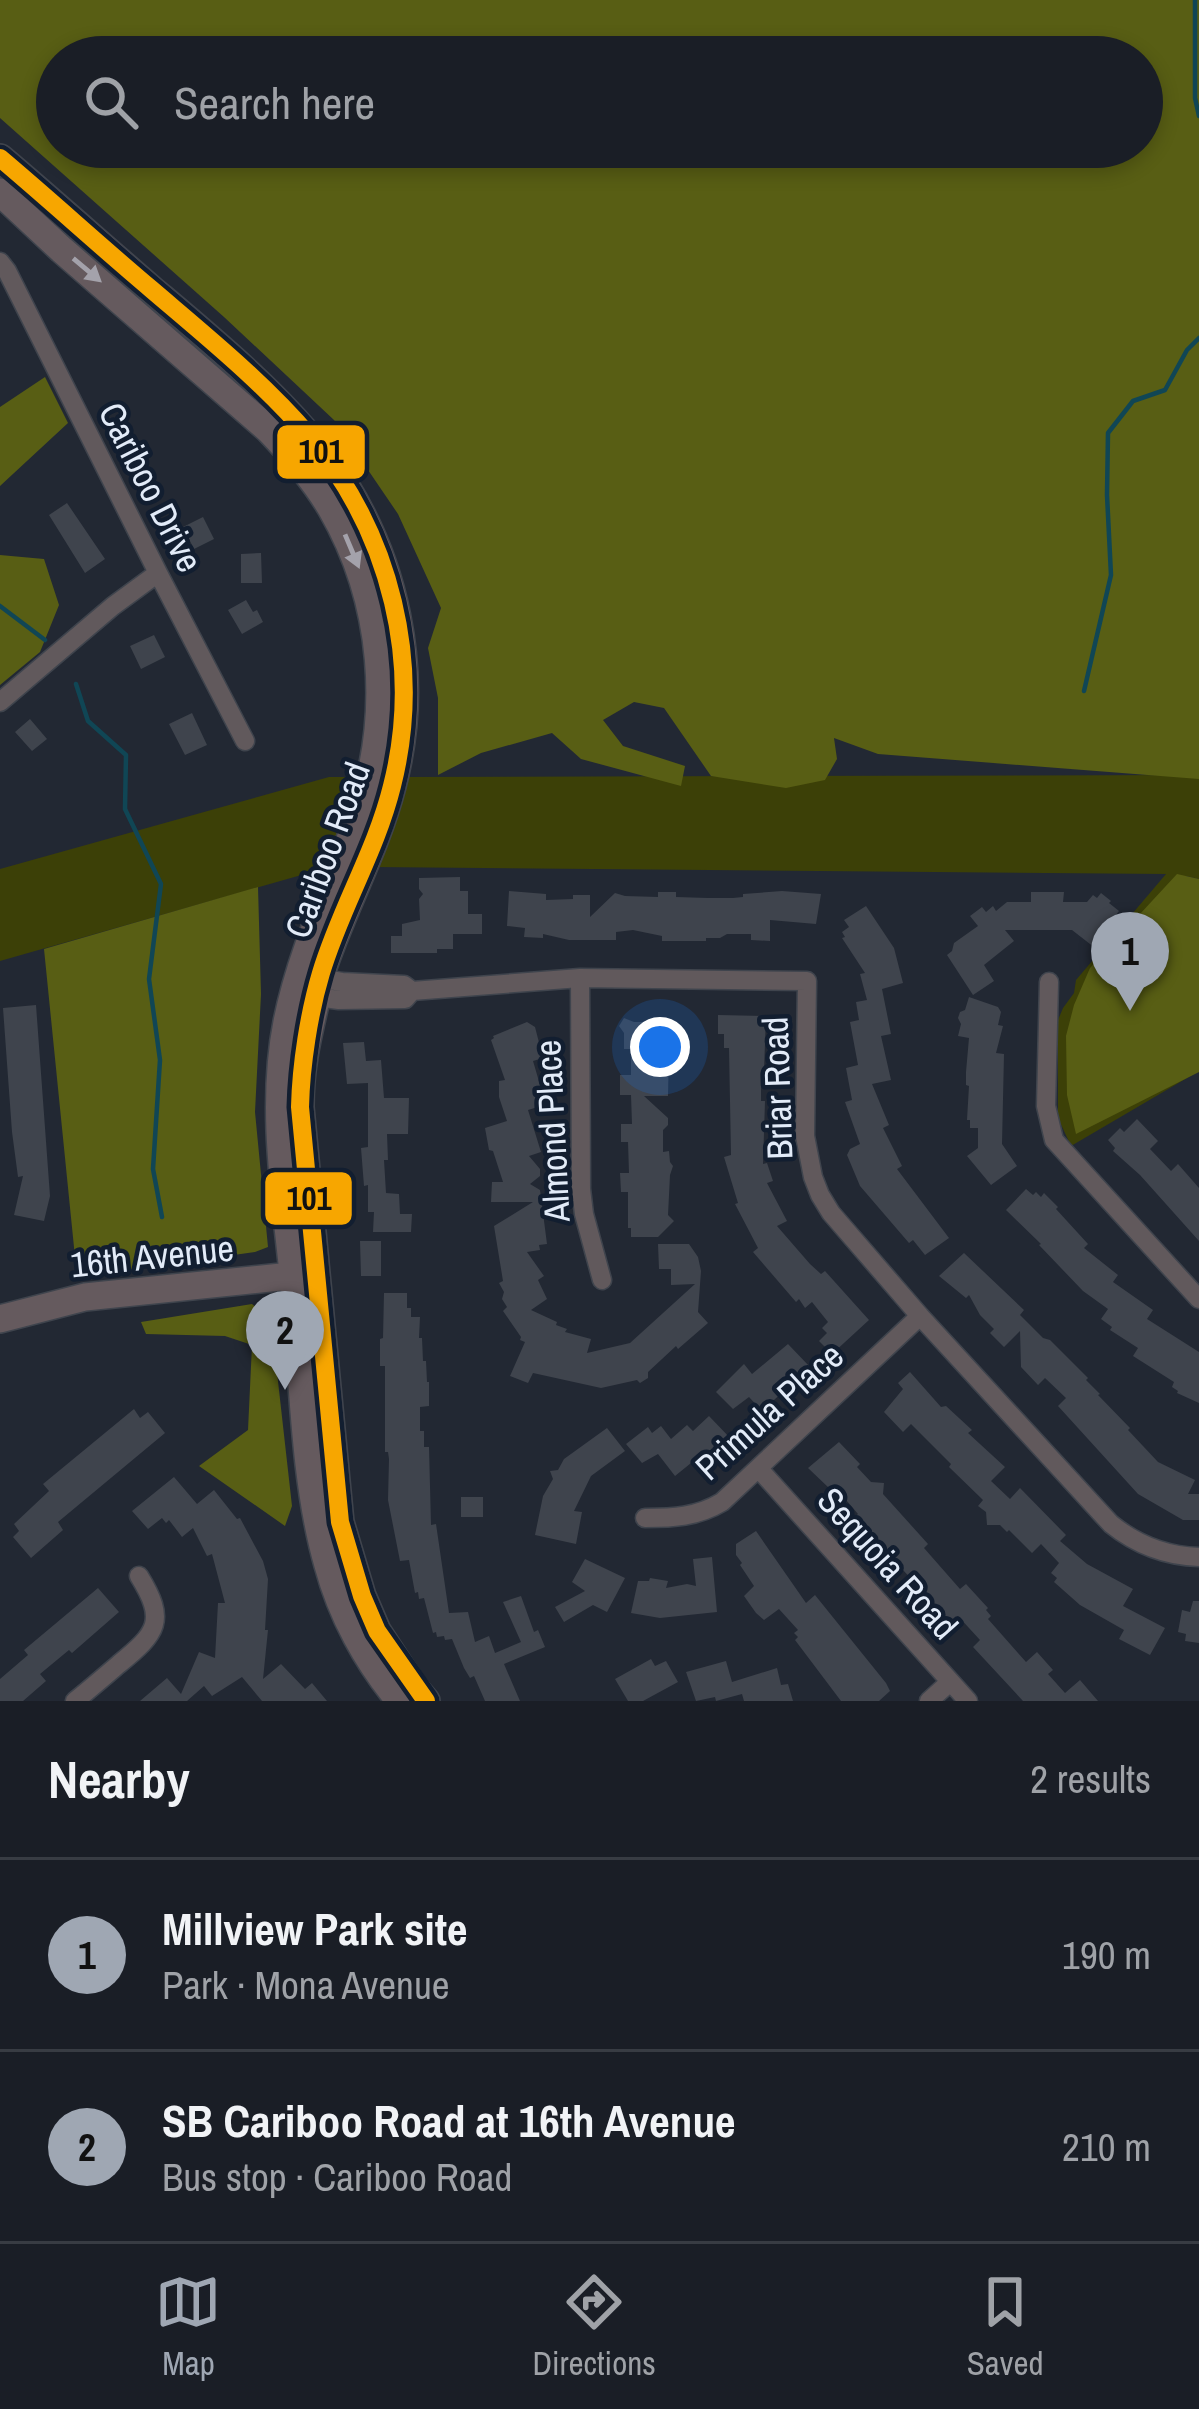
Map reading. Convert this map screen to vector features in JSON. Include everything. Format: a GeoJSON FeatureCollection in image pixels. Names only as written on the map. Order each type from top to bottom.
{"type":"FeatureCollection","features":[{"type":"Feature","properties":{"kind":"street","name":"Cariboo Road"},"geometry":{"type":"LineString","coordinates":[[2,163],[195,327],[280,407],[351,493],[380,554],[402,647],[401,744],[386,807],[307,986]]}},
{"type":"Feature","properties":{"kind":"street","name":"Cariboo Road"},"geometry":{"type":"LineString","coordinates":[[0,192],[269,430],[315,483],[340,524],[369,599],[378,657],[376,743],[361,811],[307,986],[300,1077],[304,1275],[319,1531],[352,1628],[400,1701]]}},
{"type":"Feature","properties":{"kind":"street","name":"Cariboo Drive"},"geometry":{"type":"LineString","coordinates":[[0,262],[245,741]]}},
{"type":"Feature","properties":{"kind":"street"},"geometry":{"type":"LineString","coordinates":[[0,702],[158,573]]}},
{"type":"Feature","properties":{"kind":"street","name":"Briar Road"},"geometry":{"type":"LineString","coordinates":[[307,986],[339,1000],[405,999],[412,992],[580,978],[807,981],[805,1136],[813,1177],[831,1213],[1111,1524],[1144,1545],[1199,1557]]}},
{"type":"Feature","properties":{"kind":"street","name":"Almond Place"},"geometry":{"type":"LineString","coordinates":[[580,978],[580,1189],[602,1280]]}},
{"type":"Feature","properties":{"kind":"street"},"geometry":{"type":"LineString","coordinates":[[1048,982],[1046,1106],[1054,1140],[1199,1299]]}},
{"type":"Feature","properties":{"kind":"street","name":"Cariboo Road"},"geometry":{"type":"LineString","coordinates":[[304,1275],[336,1501],[350,1561],[377,1630],[426,1701]]}},
{"type":"Feature","properties":{"kind":"street","name":"16th Avenue"},"geometry":{"type":"LineString","coordinates":[[0,1319],[85,1297],[304,1275]]}},
{"type":"Feature","properties":{"kind":"street","name":"Primula Place"},"geometry":{"type":"LineString","coordinates":[[645,1518],[704,1511],[722,1502],[920,1316]]}},
{"type":"Feature","properties":{"kind":"street","name":"Sequoia Road"},"geometry":{"type":"LineString","coordinates":[[759,1469],[968,1701]]}},
{"type":"Feature","properties":{"kind":"street"},"geometry":{"type":"LineString","coordinates":[[75,1701],[149,1638],[154,1605],[140,1576]]}},
{"type":"Feature","properties":{"kind":"street"},"geometry":{"type":"LineString","coordinates":[[929,1701],[950,1682]]}},
{"type":"Feature","properties":{"kind":"green space"},"geometry":{"type":"Polygon","coordinates":[[[0,0],[1199,0],[1199,779],[878,754],[834,738],[837,759],[825,780],[786,788],[711,776],[664,708],[634,702],[603,720],[623,746],[685,766],[681,786],[581,759],[552,733],[481,753],[438,775],[438,698],[428,648],[441,608],[398,514],[334,420],[56,168],[1163,168],[1163,36],[36,36],[36,150],[0,118],[0,0]]]}},
{"type":"Feature","properties":{"kind":"green space"},"geometry":{"type":"Polygon","coordinates":[[[45,377],[68,423],[0,486],[0,407],[45,377]]]}},
{"type":"Feature","properties":{"kind":"green space"},"geometry":{"type":"Polygon","coordinates":[[[0,555],[44,559],[59,605],[40,652],[0,685],[0,555]]]}},
{"type":"Feature","properties":{"kind":"green space"},"geometry":{"type":"Polygon","coordinates":[[[1199,775],[1199,879],[1186,876],[1199,1071],[1071,1146],[1058,1118],[1058,1020],[1076,980],[1166,874],[372,867],[402,777],[1199,775]]]}},
{"type":"Feature","properties":{"kind":"green space"},"geometry":{"type":"Polygon","coordinates":[[[329,777],[360,777],[326,868],[0,961],[0,869],[329,777]]]}},
{"type":"Feature","properties":{"kind":"green space"},"geometry":{"type":"Polygon","coordinates":[[[1177,874],[1199,879],[1199,1072],[1076,1134],[1067,1095],[1066,1036],[1074,1005],[1090,968],[1177,874]]]}},
{"type":"Feature","properties":{"kind":"green space"},"geometry":{"type":"Polygon","coordinates":[[[258,887],[261,994],[255,1112],[268,1247],[77,1277],[44,949],[258,887]]]}},
{"type":"Feature","properties":{"kind":"green space"},"geometry":{"type":"Polygon","coordinates":[[[252,1304],[271,1319],[292,1506],[285,1526],[199,1466],[248,1430],[252,1345],[225,1336],[146,1334],[141,1322],[252,1304]]]}},
{"type":"Feature","properties":{"kind":"building"},"geometry":{"type":"Polygon","coordinates":[[[67,503],[105,559],[85,573],[49,515],[67,503]]]}},
{"type":"Feature","properties":{"kind":"building"},"geometry":{"type":"Polygon","coordinates":[[[203,517],[214,539],[194,549],[183,527],[203,517]]]}},
{"type":"Feature","properties":{"kind":"building"},"geometry":{"type":"Polygon","coordinates":[[[261,553],[262,583],[241,583],[241,554],[261,553]]]}},
{"type":"Feature","properties":{"kind":"building"},"geometry":{"type":"Polygon","coordinates":[[[246,600],[263,622],[242,634],[228,610],[246,600]]]}},
{"type":"Feature","properties":{"kind":"building"},"geometry":{"type":"Polygon","coordinates":[[[154,635],[165,657],[141,669],[130,646],[154,635]]]}},
{"type":"Feature","properties":{"kind":"building"},"geometry":{"type":"Polygon","coordinates":[[[192,713],[207,745],[185,755],[169,724],[192,713]]]}},
{"type":"Feature","properties":{"kind":"building"},"geometry":{"type":"Polygon","coordinates":[[[30,719],[47,739],[32,751],[15,732],[30,719]]]}},
{"type":"Feature","properties":{"kind":"building"},"geometry":{"type":"Polygon","coordinates":[[[460,877],[460,891],[468,891],[468,914],[482,914],[482,934],[453,934],[453,949],[437,949],[437,953],[391,953],[391,936],[402,936],[402,924],[420,920],[423,894],[419,878],[460,877]]]}},
{"type":"Feature","properties":{"kind":"building"},"geometry":{"type":"Polygon","coordinates":[[[509,891],[546,894],[546,900],[590,895],[590,917],[615,893],[658,897],[658,892],[676,892],[676,897],[708,898],[782,891],[821,894],[816,924],[770,920],[770,941],[751,940],[751,934],[727,934],[706,941],[662,941],[662,936],[633,930],[616,932],[616,940],[569,940],[543,934],[543,938],[524,937],[525,928],[507,926],[509,891]]]}},
{"type":"Feature","properties":{"kind":"building"},"geometry":{"type":"Polygon","coordinates":[[[1031,892],[1064,892],[1063,902],[1087,902],[1101,893],[1123,920],[1099,951],[1072,930],[1005,930],[1014,941],[984,965],[994,981],[973,995],[947,955],[954,943],[978,926],[970,916],[982,907],[986,912],[993,906],[996,911],[1007,902],[1031,902],[1031,892]]]}},
{"type":"Feature","properties":{"kind":"building"},"geometry":{"type":"Polygon","coordinates":[[[866,906],[894,948],[903,983],[882,989],[891,1034],[881,1036],[891,1080],[872,1084],[889,1125],[883,1128],[902,1166],[897,1169],[949,1238],[925,1255],[860,1186],[847,1155],[860,1144],[845,1102],[852,1100],[846,1068],[858,1065],[850,1022],[859,1020],[856,1002],[867,1000],[860,974],[865,973],[842,932],[849,927],[844,920],[866,906]]]}},
{"type":"Feature","properties":{"kind":"building"},"geometry":{"type":"Polygon","coordinates":[[[969,997],[998,1007],[998,1025],[1003,1026],[996,1053],[1004,1054],[1002,1144],[1017,1166],[991,1185],[967,1156],[978,1148],[978,1128],[970,1128],[967,1120],[969,1038],[958,1036],[958,1018],[969,997]]]}},
{"type":"Feature","properties":{"kind":"building"},"geometry":{"type":"Polygon","coordinates":[[[36,1005],[50,1196],[44,1221],[14,1215],[23,1176],[18,1177],[12,1132],[3,1008],[36,1005]]]}},
{"type":"Feature","properties":{"kind":"building"},"geometry":{"type":"Polygon","coordinates":[[[718,1015],[766,1016],[761,1071],[763,1164],[767,1163],[773,1181],[767,1183],[787,1221],[777,1226],[869,1320],[832,1354],[819,1341],[827,1333],[822,1328],[828,1322],[812,1302],[805,1308],[799,1299],[796,1302],[753,1252],[758,1248],[735,1204],[724,1157],[731,1155],[729,1048],[724,1048],[724,1034],[718,1034],[718,1015]]]}},
{"type":"Feature","properties":{"kind":"building"},"geometry":{"type":"Polygon","coordinates":[[[624,1018],[671,1022],[668,1096],[644,1096],[668,1118],[663,1152],[669,1151],[673,1166],[668,1215],[674,1221],[658,1237],[631,1237],[628,1192],[621,1192],[620,1173],[629,1173],[628,1142],[621,1142],[621,1124],[632,1124],[631,1095],[620,1095],[620,1075],[631,1075],[631,1049],[624,1049],[619,1026],[624,1018]]]}},
{"type":"Feature","properties":{"kind":"building"},"geometry":{"type":"Polygon","coordinates":[[[527,1022],[535,1027],[543,1058],[533,1061],[543,1095],[538,1096],[541,1106],[528,1110],[541,1152],[529,1156],[540,1169],[540,1176],[530,1184],[540,1190],[547,1244],[527,1252],[544,1276],[538,1280],[547,1299],[531,1310],[557,1322],[565,1332],[591,1339],[587,1353],[630,1343],[695,1284],[671,1285],[671,1269],[659,1269],[658,1244],[689,1244],[698,1257],[698,1312],[708,1323],[678,1349],[676,1346],[640,1383],[601,1388],[533,1373],[528,1383],[510,1376],[525,1342],[503,1311],[507,1307],[499,1283],[503,1281],[494,1226],[533,1202],[491,1202],[492,1182],[503,1182],[485,1128],[507,1121],[499,1097],[499,1081],[505,1080],[491,1040],[527,1022]]]}},
{"type":"Feature","properties":{"kind":"building"},"geometry":{"type":"Polygon","coordinates":[[[364,1042],[366,1061],[381,1060],[384,1098],[409,1098],[408,1134],[387,1134],[388,1160],[384,1160],[386,1193],[399,1194],[400,1214],[412,1214],[411,1232],[373,1232],[374,1212],[368,1212],[361,1148],[368,1147],[368,1083],[347,1084],[343,1043],[364,1042]]]}},
{"type":"Feature","properties":{"kind":"building"},"geometry":{"type":"Polygon","coordinates":[[[1137,1119],[1158,1141],[1150,1149],[1171,1171],[1178,1164],[1199,1188],[1199,1241],[1113,1151],[1108,1140],[1137,1119]]]}},
{"type":"Feature","properties":{"kind":"building"},"geometry":{"type":"Polygon","coordinates":[[[1026,1189],[1041,1197],[1044,1193],[1058,1207],[1088,1244],[1084,1248],[1118,1275],[1113,1282],[1153,1310],[1147,1319],[1199,1352],[1199,1403],[1177,1393],[1174,1382],[1133,1356],[1138,1348],[1101,1319],[1108,1309],[1083,1291],[1006,1210],[1026,1189]]]}},
{"type":"Feature","properties":{"kind":"building"},"geometry":{"type":"Polygon","coordinates":[[[360,1241],[381,1241],[381,1276],[361,1276],[360,1241]]]}},
{"type":"Feature","properties":{"kind":"building"},"geometry":{"type":"Polygon","coordinates":[[[964,1253],[1024,1310],[1020,1315],[1088,1378],[1158,1462],[1195,1480],[1188,1494],[1199,1494],[1199,1520],[1183,1520],[1138,1494],[1058,1406],[1066,1398],[1045,1378],[1038,1385],[1021,1367],[1020,1331],[1004,1347],[990,1333],[994,1329],[969,1295],[966,1298],[939,1276],[964,1253]]]}},
{"type":"Feature","properties":{"kind":"building"},"geometry":{"type":"Polygon","coordinates":[[[384,1293],[407,1293],[411,1317],[420,1317],[429,1406],[420,1407],[420,1431],[424,1431],[424,1447],[429,1447],[431,1525],[436,1524],[449,1613],[468,1612],[475,1642],[489,1636],[495,1653],[521,1642],[503,1602],[521,1596],[545,1647],[504,1664],[520,1701],[485,1701],[452,1639],[433,1633],[424,1598],[415,1593],[409,1560],[400,1561],[385,1452],[385,1366],[380,1366],[384,1293]]]}},
{"type":"Feature","properties":{"kind":"building"},"geometry":{"type":"Polygon","coordinates":[[[788,1344],[810,1367],[762,1411],[749,1397],[733,1409],[716,1392],[744,1364],[752,1374],[788,1344]]]}},
{"type":"Feature","properties":{"kind":"building"},"geometry":{"type":"Polygon","coordinates":[[[910,1372],[1005,1467],[991,1481],[1010,1499],[1020,1488],[1066,1535],[1060,1541],[1087,1564],[1133,1589],[1123,1606],[1165,1628],[1150,1655],[1119,1639],[1124,1630],[1080,1605],[1054,1582],[1057,1578],[1051,1573],[1059,1563],[1041,1544],[1032,1553],[1009,1530],[987,1525],[986,1512],[978,1506],[983,1500],[951,1464],[911,1424],[903,1432],[884,1412],[903,1389],[898,1383],[910,1372]]]}},
{"type":"Feature","properties":{"kind":"building"},"geometry":{"type":"Polygon","coordinates":[[[134,1409],[140,1418],[148,1412],[165,1433],[58,1522],[63,1530],[31,1558],[13,1537],[19,1531],[14,1524],[49,1491],[43,1484],[134,1409]]]}},
{"type":"Feature","properties":{"kind":"building"},"geometry":{"type":"Polygon","coordinates":[[[709,1416],[732,1440],[703,1467],[696,1459],[675,1476],[658,1454],[642,1463],[626,1444],[648,1427],[652,1433],[661,1426],[671,1439],[687,1425],[693,1431],[709,1416]]]}},
{"type":"Feature","properties":{"kind":"building"},"geometry":{"type":"Polygon","coordinates":[[[607,1428],[625,1451],[591,1476],[574,1511],[582,1512],[576,1544],[535,1535],[543,1496],[553,1479],[550,1471],[558,1470],[564,1459],[607,1428]]]}},
{"type":"Feature","properties":{"kind":"building"},"geometry":{"type":"Polygon","coordinates":[[[839,1442],[871,1482],[884,1483],[883,1494],[928,1544],[924,1548],[960,1589],[966,1584],[988,1608],[988,1619],[1026,1662],[1037,1652],[1065,1693],[1080,1680],[1098,1701],[1023,1701],[973,1647],[980,1640],[958,1616],[951,1622],[867,1531],[835,1487],[829,1488],[808,1468],[839,1442]]]}},
{"type":"Feature","properties":{"kind":"building"},"geometry":{"type":"Polygon","coordinates":[[[174,1477],[197,1504],[214,1490],[240,1518],[263,1561],[268,1579],[268,1630],[263,1679],[281,1664],[305,1689],[312,1683],[327,1701],[262,1701],[242,1677],[212,1696],[204,1686],[187,1701],[140,1701],[167,1678],[181,1694],[199,1652],[215,1658],[218,1603],[225,1603],[212,1554],[207,1556],[193,1528],[182,1537],[162,1518],[148,1529],[132,1511],[174,1477]]]}},
{"type":"Feature","properties":{"kind":"building"},"geometry":{"type":"Polygon","coordinates":[[[461,1497],[483,1497],[483,1517],[461,1517],[461,1497]]]}},
{"type":"Feature","properties":{"kind":"building"},"geometry":{"type":"Polygon","coordinates":[[[756,1531],[806,1603],[815,1595],[886,1683],[890,1691],[879,1701],[841,1701],[795,1640],[798,1630],[779,1609],[764,1620],[756,1613],[744,1596],[754,1586],[740,1565],[736,1544],[756,1531]]]}},
{"type":"Feature","properties":{"kind":"building"},"geometry":{"type":"Polygon","coordinates":[[[712,1557],[717,1612],[660,1618],[631,1613],[638,1581],[668,1581],[666,1588],[696,1586],[693,1559],[712,1557]]]}},
{"type":"Feature","properties":{"kind":"building"},"geometry":{"type":"Polygon","coordinates":[[[585,1559],[625,1578],[607,1612],[593,1605],[564,1622],[555,1607],[585,1591],[572,1582],[585,1559]]]}},
{"type":"Feature","properties":{"kind":"building"},"geometry":{"type":"Polygon","coordinates":[[[98,1588],[119,1612],[40,1674],[46,1681],[23,1701],[0,1701],[0,1679],[28,1655],[24,1650],[98,1588]]]}},
{"type":"Feature","properties":{"kind":"building"},"geometry":{"type":"Polygon","coordinates":[[[1193,1601],[1199,1601],[1199,1643],[1185,1641],[1186,1634],[1178,1632],[1182,1610],[1190,1612],[1193,1601]]]}},
{"type":"Feature","properties":{"kind":"building"},"geometry":{"type":"Polygon","coordinates":[[[651,1659],[655,1666],[666,1661],[678,1682],[643,1701],[628,1701],[615,1679],[651,1659]]]}},
{"type":"Feature","properties":{"kind":"building"},"geometry":{"type":"Polygon","coordinates":[[[726,1661],[732,1682],[777,1668],[781,1685],[788,1684],[793,1701],[744,1701],[742,1694],[696,1701],[686,1672],[726,1661]]]}},
{"type":"Feature","properties":{"kind":"waterway"},"geometry":{"type":"LineString","coordinates":[[1195,0],[1199,116]]}},
{"type":"Feature","properties":{"kind":"waterway"},"geometry":{"type":"LineString","coordinates":[[1084,691],[1111,575],[1108,433],[1133,401],[1165,390],[1199,338]]}},
{"type":"Feature","properties":{"kind":"waterway"},"geometry":{"type":"LineString","coordinates":[[0,606],[45,640]]}},
{"type":"Feature","properties":{"kind":"waterway"},"geometry":{"type":"LineString","coordinates":[[76,684],[88,721],[126,755],[125,809],[161,884],[149,979],[160,1060],[153,1169],[162,1217]]}},
{"type":"Feature","properties":{"kind":"transit line","name":"101"},"geometry":{"type":"LineString","coordinates":[[0,158],[234,360],[310,437],[361,515],[393,602],[404,694],[401,740],[385,810],[317,989],[306,1039],[300,1107],[340,1522],[377,1631],[426,1701]]}},
{"type":"Feature","properties":{"kind":"place","name":"Millview Park site"},"geometry":{"type":"Point","coordinates":[1130,1011]}},
{"type":"Feature","properties":{"kind":"place","name":"SB Cariboo Road at 16th Avenue"},"geometry":{"type":"Point","coordinates":[285,1390]}}]}
